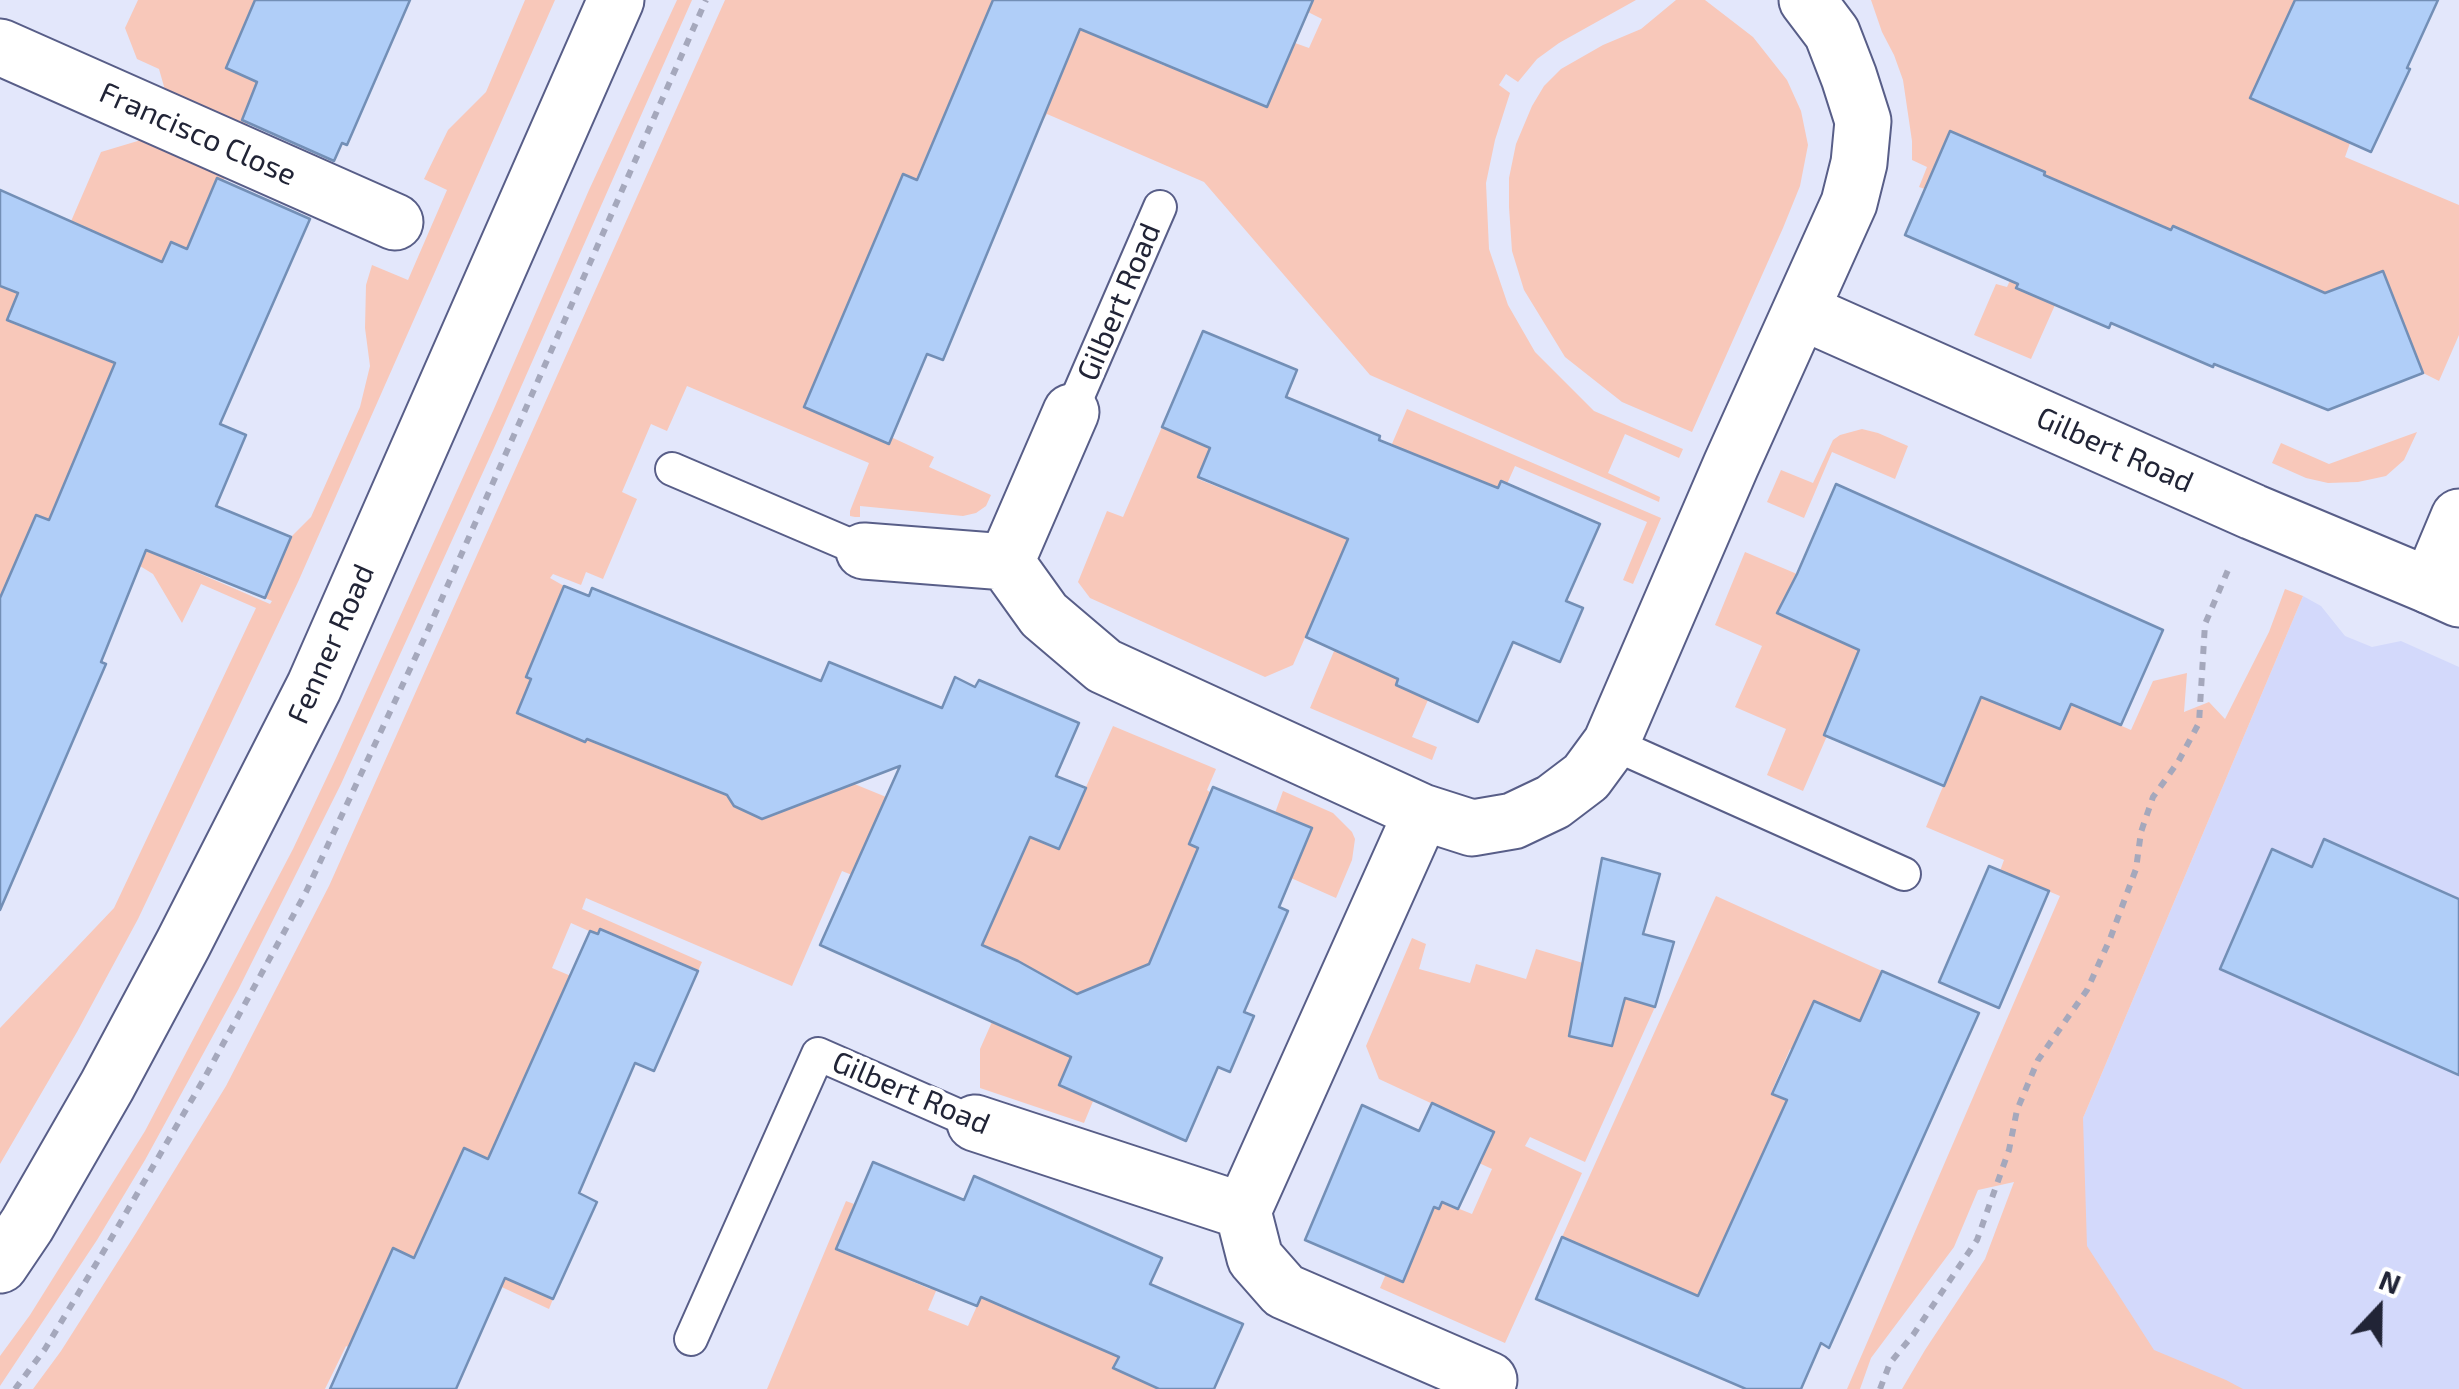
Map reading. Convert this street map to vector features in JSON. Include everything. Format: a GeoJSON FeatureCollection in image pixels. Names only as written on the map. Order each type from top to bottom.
{"type":"FeatureCollection","features":[{"type":"Feature","properties":{"kind":"street","name":"Fenner Road"},"geometry":{"type":"LineString","coordinates":[[0,1265],[107,1086],[314,687],[616,0]]}},
{"type":"Feature","properties":{"kind":"street"},"geometry":{"type":"LineString","coordinates":[[864,551],[1006,562],[1044,616],[1104,666],[1422,812],[1472,828],[1513,821],[1553,802],[1586,777],[1612,743],[1849,203],[1859,163],[1862,121],[1832,33],[1806,0]]}},
{"type":"Feature","properties":{"kind":"street","name":"Francisco Close"},"geometry":{"type":"LineString","coordinates":[[0,46],[395,222]]}},
{"type":"Feature","properties":{"kind":"street","name":"Gilbert Road"},"geometry":{"type":"LineString","coordinates":[[1801,310],[2253,512],[2444,592],[2459,517]]}},
{"type":"Feature","properties":{"kind":"street","name":"Gilbert Road"},"geometry":{"type":"LineString","coordinates":[[1006,562],[1071,412]]}},
{"type":"Feature","properties":{"kind":"street"},"geometry":{"type":"LineString","coordinates":[[1422,812],[1243,1212],[1255,1258],[1284,1291],[1500,1385]]}},
{"type":"Feature","properties":{"kind":"street","name":"Gilbert Road"},"geometry":{"type":"LineString","coordinates":[[975,1123],[1243,1212]]}},
{"type":"Feature","properties":{"kind":"lane","name":"Gilbert Road"},"geometry":{"type":"LineString","coordinates":[[1071,412],[1160,207]]}},
{"type":"Feature","properties":{"kind":"lane"},"geometry":{"type":"LineString","coordinates":[[672,469],[864,551]]}},
{"type":"Feature","properties":{"kind":"lane"},"geometry":{"type":"LineString","coordinates":[[1612,743],[1904,874]]}},
{"type":"Feature","properties":{"kind":"lane","name":"Gilbert Road"},"geometry":{"type":"LineString","coordinates":[[691,1339],[818,1054],[975,1123]]}},
{"type":"Feature","properties":{"kind":"path"},"geometry":{"type":"LineString","coordinates":[[1880,1389],[1890,1363],[1976,1240],[2009,1150],[2017,1110],[2038,1060],[2087,990],[2110,939],[2136,869],[2140,832],[2153,797],[2199,723],[2205,624],[2253,512]]}},
{"type":"Feature","properties":{"kind":"shaded area"},"geometry":{"type":"Polygon","coordinates":[[[138,0],[277,0],[259,40],[241,33],[226,67],[257,82],[245,111],[253,115],[248,125],[165,90],[159,69],[137,59],[125,28],[138,0]]]}},
{"type":"Feature","properties":{"kind":"shaded area"},"geometry":{"type":"Polygon","coordinates":[[[525,0],[555,0],[298,582],[138,919],[0,1164],[0,1028],[114,908],[256,608],[201,584],[182,623],[153,574],[140,566],[141,561],[36,515],[0,598],[0,286],[7,288],[13,274],[43,286],[101,152],[141,140],[226,175],[216,198],[210,196],[187,249],[171,243],[143,306],[132,302],[123,326],[128,337],[145,345],[137,365],[228,405],[220,424],[107,382],[87,430],[114,442],[88,505],[196,551],[189,569],[270,604],[272,601],[265,598],[291,537],[311,517],[360,407],[370,366],[365,328],[366,285],[372,265],[408,280],[447,190],[424,179],[448,130],[486,92],[525,0]],[[22,286],[7,319],[38,332],[52,300],[22,286]]]}},
{"type":"Feature","properties":{"kind":"shaded area"},"geometry":{"type":"Polygon","coordinates":[[[677,0],[692,0],[341,784],[238,990],[145,1160],[0,1386],[0,1356],[30,1315],[145,1131],[293,849],[677,0]]]}},
{"type":"Feature","properties":{"kind":"shaded area"},"geometry":{"type":"Polygon","coordinates":[[[725,0],[1021,0],[1090,19],[1096,36],[1165,66],[1183,59],[1267,107],[1295,43],[1309,48],[1322,19],[1308,12],[1313,0],[1636,0],[1559,43],[1537,59],[1518,82],[1506,74],[1499,85],[1510,93],[1486,183],[1489,249],[1508,305],[1535,352],[1594,411],[1683,449],[1679,458],[1625,434],[1608,473],[1660,497],[1659,502],[1370,375],[1204,182],[1047,114],[1041,124],[956,88],[916,179],[904,174],[804,407],[888,444],[891,437],[934,457],[929,467],[991,495],[986,506],[963,516],[860,506],[860,517],[850,516],[869,463],[687,386],[667,431],[651,424],[622,492],[637,499],[603,579],[586,572],[581,585],[553,574],[550,578],[564,586],[518,713],[585,742],[600,706],[637,759],[679,776],[693,745],[734,806],[762,819],[796,760],[891,799],[857,877],[842,871],[792,986],[586,898],[582,909],[702,962],[698,971],[601,929],[598,935],[571,923],[552,968],[578,979],[454,1255],[553,1299],[549,1309],[493,1283],[489,1291],[393,1249],[431,1385],[346,1346],[325,1389],[33,1389],[61,1351],[226,1086],[329,886],[725,0]]]}},
{"type":"Feature","properties":{"kind":"shaded area"},"geometry":{"type":"Polygon","coordinates":[[[1676,0],[1705,0],[1753,37],[1787,80],[1801,111],[1808,145],[1800,186],[1692,432],[1622,402],[1565,357],[1524,290],[1512,251],[1509,207],[1509,178],[1516,144],[1544,86],[1561,69],[1641,29],[1676,0]]]}},
{"type":"Feature","properties":{"kind":"shaded area"},"geometry":{"type":"Polygon","coordinates":[[[1871,0],[2306,0],[2251,98],[2350,143],[2345,157],[2459,205],[2459,335],[2439,381],[2423,373],[2383,271],[2317,296],[2139,304],[2061,184],[2016,287],[2055,305],[2031,359],[1974,335],[1996,284],[2007,287],[2024,250],[1950,131],[1925,189],[1919,187],[1927,167],[1912,160],[1903,80],[1871,0]]]}},
{"type":"Feature","properties":{"kind":"shaded area"},"geometry":{"type":"Polygon","coordinates":[[[1407,409],[1661,518],[1633,584],[1623,580],[1647,522],[1515,466],[1507,484],[1501,481],[1419,632],[1396,685],[1428,700],[1412,737],[1437,747],[1432,760],[1310,708],[1356,599],[1336,577],[1332,576],[1293,665],[1265,677],[1090,598],[1078,582],[1107,511],[1123,517],[1162,427],[1210,448],[1198,479],[1240,496],[1366,504],[1407,409]]]}},
{"type":"Feature","properties":{"kind":"shaded area"},"geometry":{"type":"Polygon","coordinates":[[[1862,429],[1908,446],[1895,479],[1832,452],[1804,518],[1767,502],[1781,470],[1813,483],[1833,440],[1862,429]]]}},
{"type":"Feature","properties":{"kind":"shaded area"},"geometry":{"type":"Polygon","coordinates":[[[2417,432],[2404,460],[2386,476],[2358,482],[2328,483],[2272,463],[2281,443],[2329,464],[2417,432]]]}},
{"type":"Feature","properties":{"kind":"shaded area"},"geometry":{"type":"Polygon","coordinates":[[[1745,552],[1797,574],[1788,606],[1793,621],[1872,655],[1887,622],[2060,728],[2071,704],[2131,730],[2153,681],[2187,673],[2184,712],[2209,702],[2225,719],[2269,632],[2285,589],[2303,596],[2083,1118],[2087,1246],[2154,1350],[2243,1389],[1902,1389],[1985,1259],[2014,1182],[1978,1190],[1954,1247],[1871,1358],[1860,1389],[1847,1389],[2060,896],[2000,871],[2004,860],[1926,827],[1970,722],[1851,671],[1803,791],[1767,775],[1786,729],[1735,707],[1762,646],[1715,625],[1745,552]]]}},
{"type":"Feature","properties":{"kind":"shaded area"},"geometry":{"type":"Polygon","coordinates":[[[2303,596],[2321,606],[2345,636],[2372,647],[2401,641],[2459,667],[2459,1389],[1957,1389],[2083,1118],[2303,596]]]}},
{"type":"Feature","properties":{"kind":"shaded area"},"geometry":{"type":"Polygon","coordinates":[[[1113,726],[1216,769],[1207,790],[1211,793],[1189,843],[1214,854],[1189,870],[1084,1123],[980,1088],[980,1049],[1019,961],[902,909],[1022,856],[1030,837],[1059,848],[1113,726]]]}},
{"type":"Feature","properties":{"kind":"shaded area"},"geometry":{"type":"Polygon","coordinates":[[[1283,791],[1333,813],[1352,832],[1352,860],[1336,898],[1291,878],[1275,813],[1283,791]]]}},
{"type":"Feature","properties":{"kind":"shaded area"},"geometry":{"type":"Polygon","coordinates":[[[1716,896],[1882,971],[1860,1021],[1814,1002],[1795,1043],[1828,1064],[1790,1049],[1771,1093],[1787,1100],[1734,1305],[1821,1343],[1819,1348],[1562,1237],[1716,896]]]}},
{"type":"Feature","properties":{"kind":"shaded area"},"geometry":{"type":"Polygon","coordinates":[[[1412,938],[1426,944],[1419,969],[1470,983],[1476,964],[1526,979],[1536,949],[1583,963],[1621,1011],[1626,998],[1655,1007],[1585,1162],[1530,1137],[1525,1146],[1582,1173],[1505,1343],[1380,1288],[1386,1274],[1403,1281],[1435,1207],[1442,1202],[1472,1214],[1492,1169],[1479,1163],[1493,1132],[1379,1079],[1366,1046],[1412,938]]]}},
{"type":"Feature","properties":{"kind":"shaded area"},"geometry":{"type":"Polygon","coordinates":[[[846,1201],[854,1204],[836,1249],[930,1289],[936,1277],[941,1279],[928,1310],[968,1326],[981,1297],[1119,1357],[1114,1368],[1159,1389],[767,1389],[846,1201]]]}},
{"type":"Feature","properties":{"kind":"building"},"geometry":{"type":"Polygon","coordinates":[[[255,0],[410,0],[347,145],[342,143],[334,161],[242,120],[257,82],[226,68],[255,0]]]}},
{"type":"Feature","properties":{"kind":"building"},"geometry":{"type":"Polygon","coordinates":[[[993,0],[1313,0],[1267,107],[1080,29],[943,360],[927,354],[889,444],[804,407],[903,174],[917,180],[993,0]]]}},
{"type":"Feature","properties":{"kind":"building"},"geometry":{"type":"Polygon","coordinates":[[[2295,0],[2438,0],[2371,152],[2250,98],[2295,0]]]}},
{"type":"Feature","properties":{"kind":"building"},"geometry":{"type":"Polygon","coordinates":[[[1950,131],[2171,230],[2173,226],[2325,293],[2383,271],[2423,373],[2328,410],[2111,323],[2109,328],[1905,235],[1950,131]]]}},
{"type":"Feature","properties":{"kind":"building"},"geometry":{"type":"Polygon","coordinates":[[[217,178],[310,219],[220,424],[246,435],[216,506],[291,537],[265,598],[146,550],[101,662],[106,664],[0,910],[0,598],[36,515],[49,520],[115,363],[7,320],[18,293],[0,286],[0,190],[162,262],[171,242],[187,249],[217,178]]]}},
{"type":"Feature","properties":{"kind":"building"},"geometry":{"type":"Polygon","coordinates":[[[1203,331],[1297,370],[1286,397],[1380,436],[1379,440],[1498,488],[1501,481],[1600,524],[1566,601],[1583,608],[1560,662],[1513,642],[1478,722],[1396,685],[1398,679],[1306,637],[1348,539],[1198,477],[1210,448],[1162,427],[1203,331]]]}},
{"type":"Feature","properties":{"kind":"building"},"geometry":{"type":"Polygon","coordinates":[[[1836,484],[2163,630],[2121,725],[2071,704],[2060,729],[1981,697],[1944,786],[1824,735],[1859,650],[1777,613],[1836,484]]]}},
{"type":"Feature","properties":{"kind":"building"},"geometry":{"type":"Polygon","coordinates":[[[564,586],[589,596],[592,588],[821,681],[829,662],[942,708],[955,677],[975,687],[979,680],[1079,723],[1056,776],[1086,788],[1059,849],[1030,837],[982,945],[1077,994],[1149,964],[1198,848],[1189,844],[1213,787],[1312,828],[1279,907],[1288,911],[1244,1012],[1254,1016],[1230,1072],[1218,1067],[1186,1141],[1059,1085],[1071,1057],[820,945],[900,766],[762,819],[734,806],[727,795],[517,713],[531,679],[526,677],[564,586]]]}},
{"type":"Feature","properties":{"kind":"building"},"geometry":{"type":"Polygon","coordinates":[[[2324,839],[2459,899],[2459,1075],[2220,969],[2272,849],[2312,867],[2324,839]]]}},
{"type":"Feature","properties":{"kind":"building"},"geometry":{"type":"Polygon","coordinates":[[[1602,858],[1660,874],[1643,934],[1674,942],[1655,1007],[1625,998],[1612,1046],[1569,1036],[1602,858]]]}},
{"type":"Feature","properties":{"kind":"building"},"geometry":{"type":"Polygon","coordinates":[[[1989,866],[2049,891],[1999,1008],[1939,982],[1989,866]]]}},
{"type":"Feature","properties":{"kind":"building"},"geometry":{"type":"Polygon","coordinates":[[[600,929],[698,971],[654,1071],[635,1063],[579,1193],[597,1202],[553,1299],[505,1278],[456,1389],[330,1389],[393,1248],[414,1258],[464,1148],[488,1159],[590,931],[598,934],[600,929]]]}},
{"type":"Feature","properties":{"kind":"building"},"geometry":{"type":"Polygon","coordinates":[[[1882,971],[1979,1013],[1829,1348],[1821,1343],[1801,1389],[1746,1389],[1536,1299],[1562,1237],[1698,1296],[1787,1100],[1772,1094],[1814,1001],[1860,1021],[1882,971]]]}},
{"type":"Feature","properties":{"kind":"building"},"geometry":{"type":"Polygon","coordinates":[[[1432,1103],[1494,1132],[1458,1209],[1442,1202],[1439,1209],[1434,1207],[1403,1282],[1305,1240],[1362,1105],[1419,1131],[1432,1103]]]}},
{"type":"Feature","properties":{"kind":"building"},"geometry":{"type":"Polygon","coordinates":[[[873,1162],[964,1200],[974,1176],[1162,1258],[1150,1284],[1243,1324],[1214,1389],[1159,1389],[1113,1368],[1119,1357],[981,1297],[977,1306],[836,1249],[873,1162]]]}}]}
